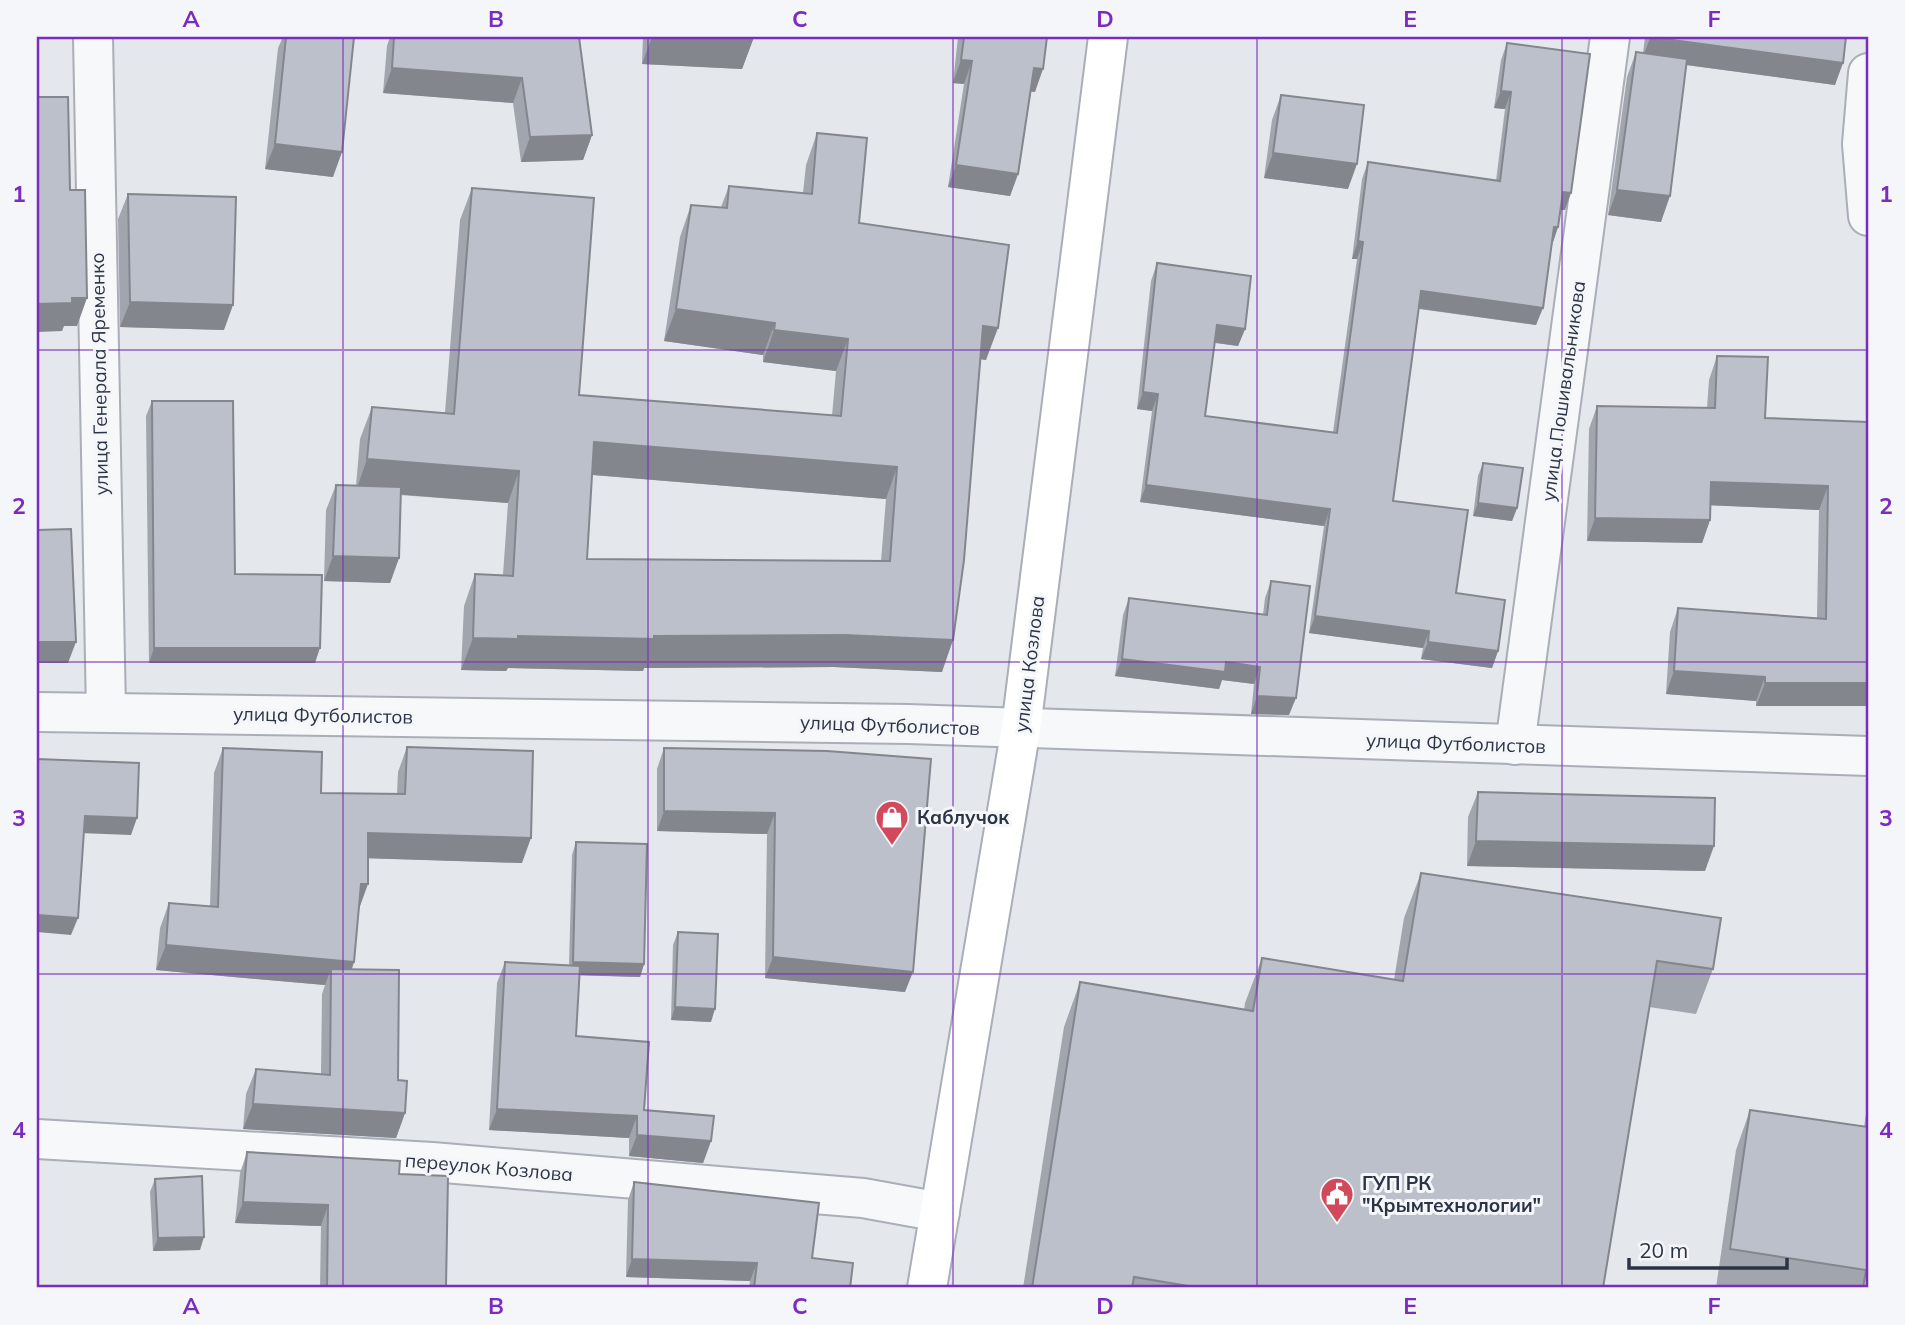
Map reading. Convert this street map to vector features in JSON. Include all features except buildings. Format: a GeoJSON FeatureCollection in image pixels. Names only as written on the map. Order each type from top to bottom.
{"type":"FeatureCollection","features":[{"type":"Feature","properties":{"kind":"main road","name":"улица Козлова"},"geometry":{"type":"LineString","coordinates":[[927,1288],[1021,728],[1108,37]]}},
{"type":"Feature","properties":{"kind":"street","name":"улица Генерала Яременко"},"geometry":{"type":"LineString","coordinates":[[93,37],[106,712]]}},
{"type":"Feature","properties":{"kind":"street","name":"улица Пошивальникова"},"geometry":{"type":"LineString","coordinates":[[1516,745],[1610,37]]}},
{"type":"Feature","properties":{"kind":"street"},"geometry":{"type":"LineString","coordinates":[[1868,73],[1862,145],[1868,216]]}},
{"type":"Feature","properties":{"kind":"street","name":"улица Футболистов"},"geometry":{"type":"LineString","coordinates":[[37,712],[1021,728],[1868,756]]}},
{"type":"Feature","properties":{"kind":"street","name":"переулок Козлова"},"geometry":{"type":"LineString","coordinates":[[37,1139],[432,1162],[863,1198],[940,1212]]}},
{"type":"Feature","properties":{"kind":"place","name":"Каблучок"},"geometry":{"type":"Point","coordinates":[892,847]}},
{"type":"Feature","properties":{"kind":"place","name":"ГУП РК \"Крымтехнологии\""},"geometry":{"type":"Point","coordinates":[1337,1224]}}]}
